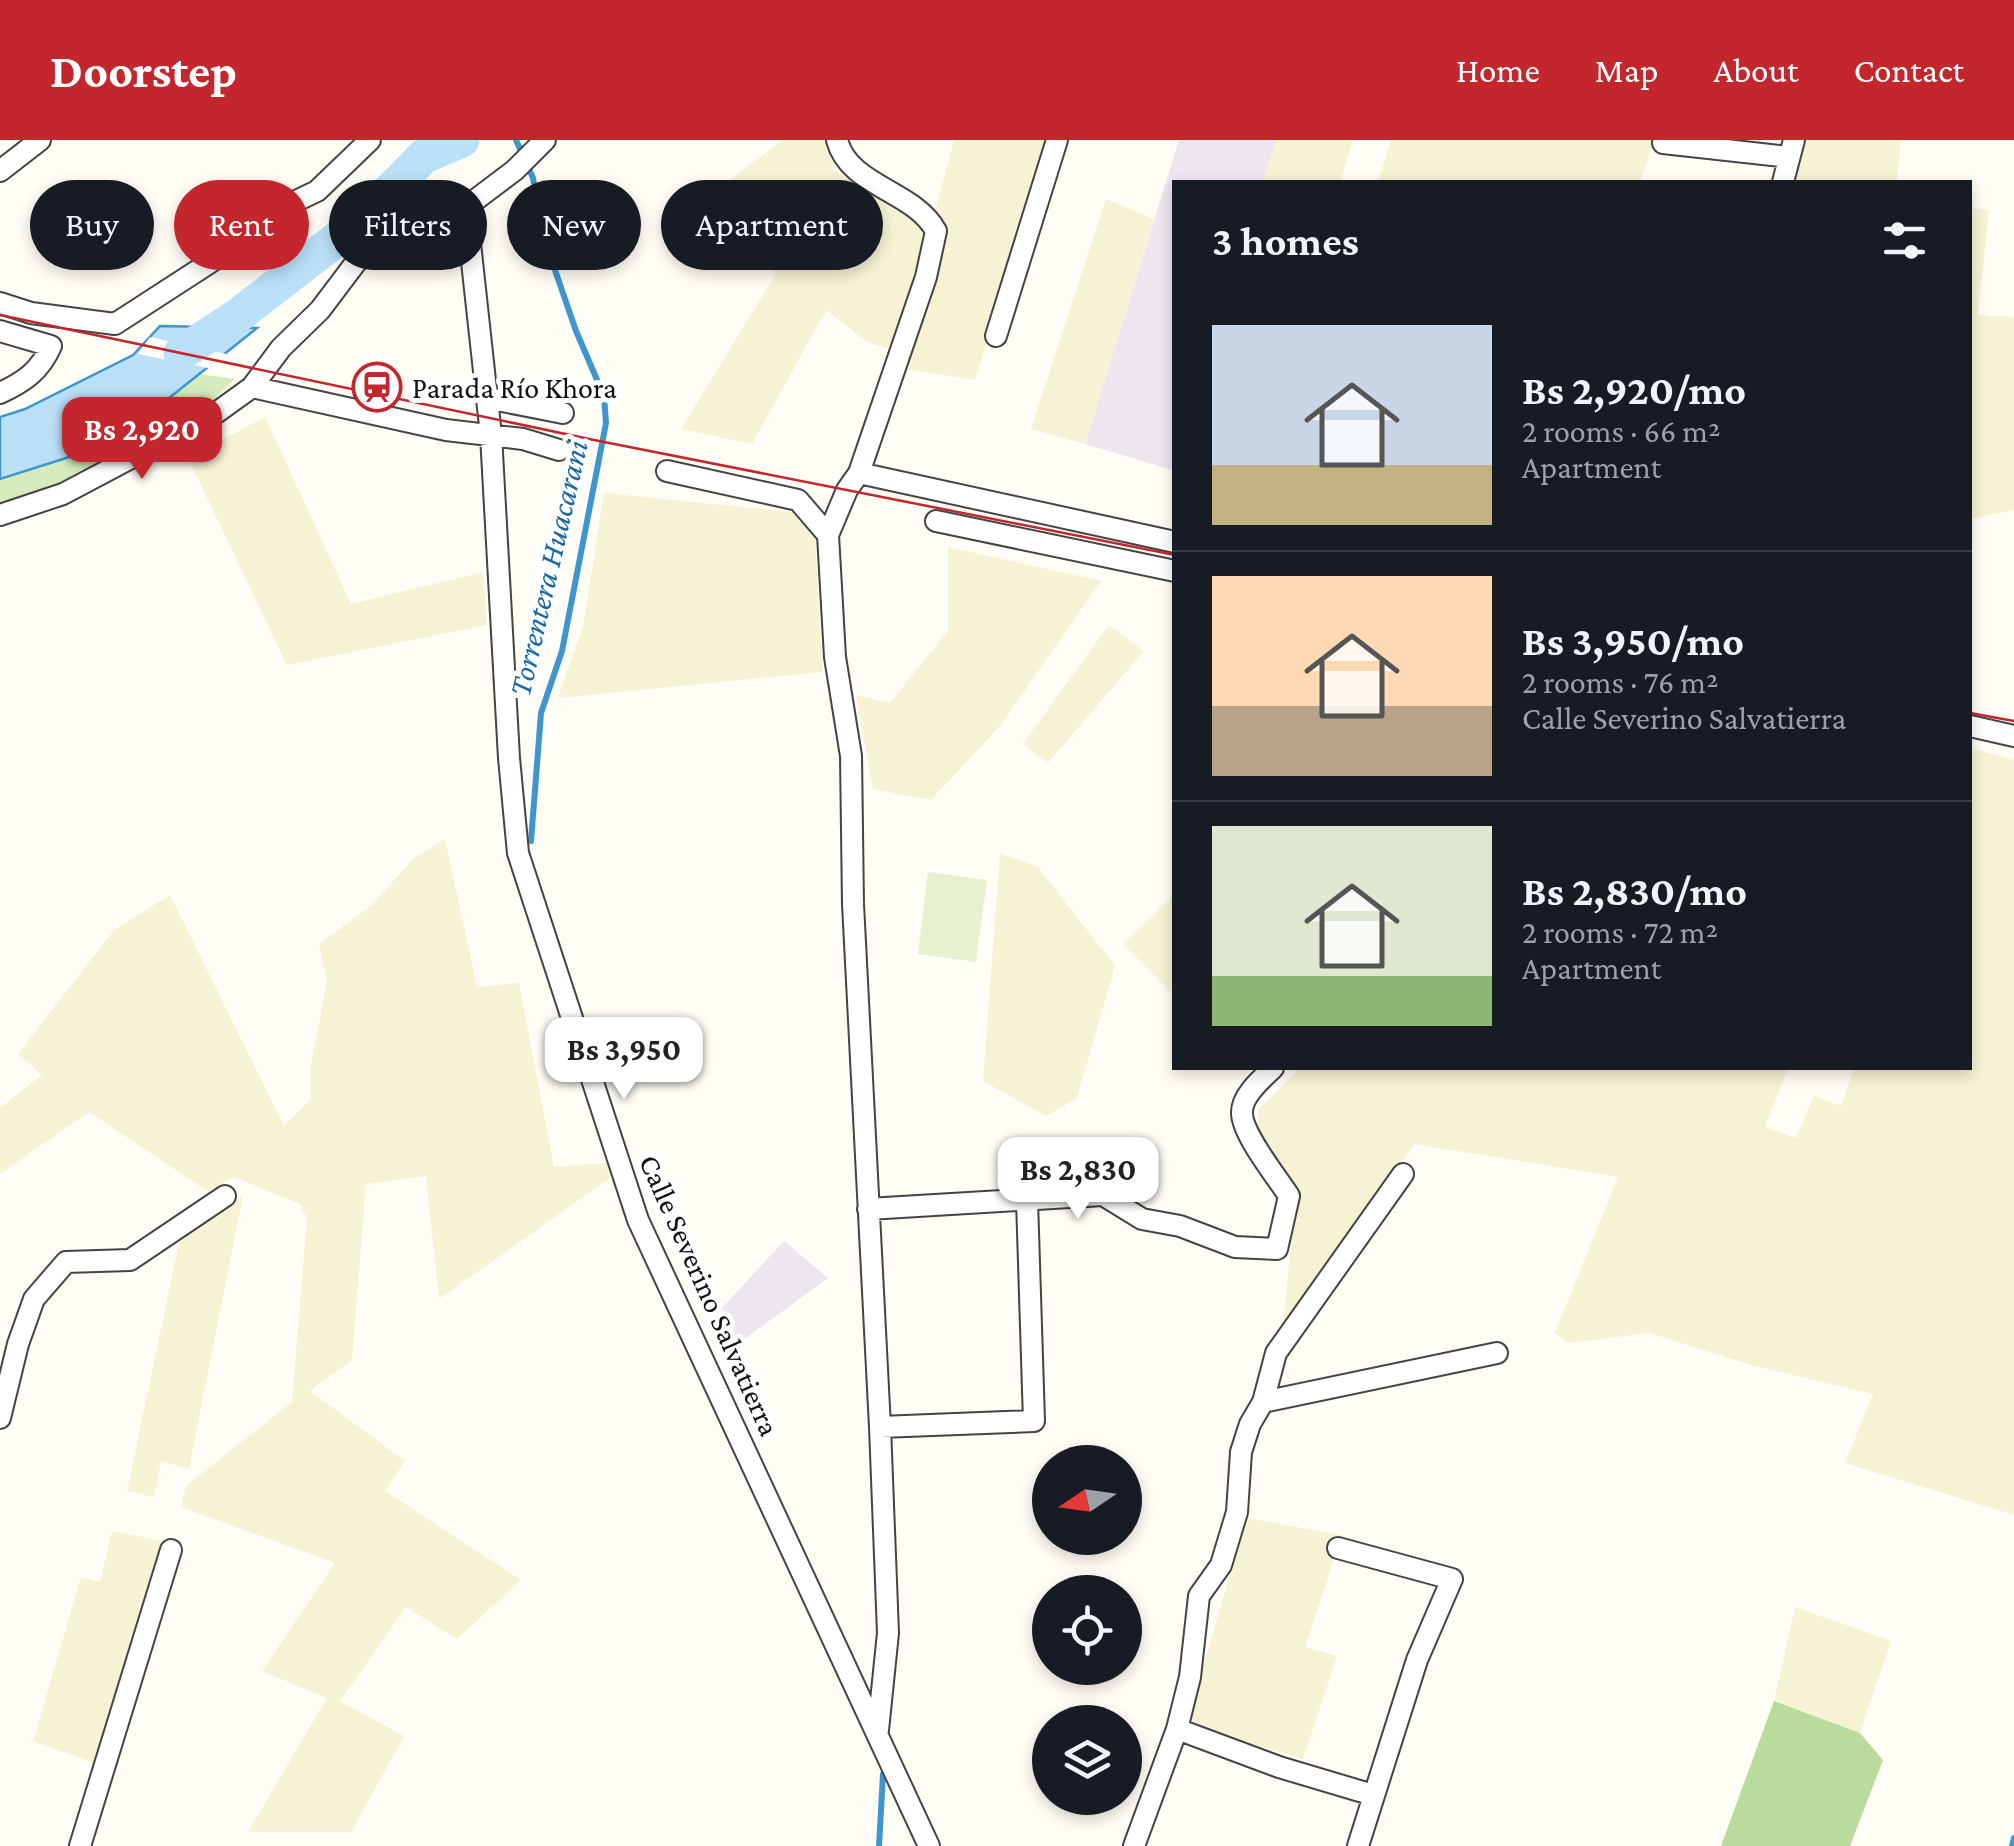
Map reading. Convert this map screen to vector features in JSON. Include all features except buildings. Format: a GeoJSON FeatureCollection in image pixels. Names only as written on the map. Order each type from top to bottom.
{"type":"FeatureCollection","features":[{"type":"Feature","properties":{"kind":"street"},"geometry":{"type":"LineString","coordinates":[[0,171],[40,140]]}},
{"type":"Feature","properties":{"kind":"street"},"geometry":{"type":"LineString","coordinates":[[0,303],[31,312],[115,324],[236,244],[266,215],[317,191],[370,140]]}},
{"type":"Feature","properties":{"kind":"street"},"geometry":{"type":"LineString","coordinates":[[837,140],[851,167],[928,216],[936,231],[926,276],[860,474],[847,490],[828,535],[835,657],[851,756],[853,904],[880,1427],[888,1633],[878,1732]]}},
{"type":"Feature","properties":{"kind":"street"},"geometry":{"type":"LineString","coordinates":[[996,336],[1057,140]]}},
{"type":"Feature","properties":{"kind":"street"},"geometry":{"type":"LineString","coordinates":[[1663,143],[1792,148],[1783,180]]}},
{"type":"Feature","properties":{"kind":"street"},"geometry":{"type":"LineString","coordinates":[[487,191],[540,146]]}},
{"type":"Feature","properties":{"kind":"street"},"geometry":{"type":"LineString","coordinates":[[0,515],[63,494],[216,412],[252,387],[350,270]]}},
{"type":"Feature","properties":{"kind":"street","name":"Calle Severino Salvatierra"},"geometry":{"type":"LineString","coordinates":[[473,270],[491,435],[518,852],[638,1220],[929,1846]]}},
{"type":"Feature","properties":{"kind":"street"},"geometry":{"type":"LineString","coordinates":[[0,331],[51,346],[44,361],[24,382],[0,393]]}},
{"type":"Feature","properties":{"kind":"street"},"geometry":{"type":"LineString","coordinates":[[252,387],[446,430],[523,438],[559,450]]}},
{"type":"Feature","properties":{"kind":"street"},"geometry":{"type":"LineString","coordinates":[[488,398],[563,413]]}},
{"type":"Feature","properties":{"kind":"street"},"geometry":{"type":"LineString","coordinates":[[668,471],[798,500],[828,535]]}},
{"type":"Feature","properties":{"kind":"street"},"geometry":{"type":"LineString","coordinates":[[860,474],[1172,541]]}},
{"type":"Feature","properties":{"kind":"street"},"geometry":{"type":"LineString","coordinates":[[936,521],[1172,570]]}},
{"type":"Feature","properties":{"kind":"street"},"geometry":{"type":"LineString","coordinates":[[1972,726],[2014,736]]}},
{"type":"Feature","properties":{"kind":"street"},"geometry":{"type":"LineString","coordinates":[[868,1209],[1103,1195],[1142,1219],[1180,1226],[1235,1247],[1277,1249],[1289,1196],[1244,1126],[1241,1110],[1252,1090],[1272,1070]]}},
{"type":"Feature","properties":{"kind":"street"},"geometry":{"type":"LineString","coordinates":[[1134,1846],[1177,1729],[1190,1677],[1198,1596],[1221,1565],[1238,1512],[1241,1452],[1250,1424],[1263,1402],[1276,1353],[1403,1174]]}},
{"type":"Feature","properties":{"kind":"street"},"geometry":{"type":"LineString","coordinates":[[0,1418],[18,1344],[34,1299],[66,1262],[130,1260],[225,1196]]}},
{"type":"Feature","properties":{"kind":"street"},"geometry":{"type":"LineString","coordinates":[[880,1427],[1034,1421],[1027,1200]]}},
{"type":"Feature","properties":{"kind":"street"},"geometry":{"type":"LineString","coordinates":[[1263,1402],[1497,1353]]}},
{"type":"Feature","properties":{"kind":"street"},"geometry":{"type":"LineString","coordinates":[[1338,1548],[1452,1579],[1416,1660],[1358,1846]]}},
{"type":"Feature","properties":{"kind":"street"},"geometry":{"type":"LineString","coordinates":[[80,1846],[171,1550]]}},
{"type":"Feature","properties":{"kind":"street"},"geometry":{"type":"LineString","coordinates":[[1177,1729],[1373,1795]]}},
{"type":"Feature","properties":{"kind":"shaded area"},"geometry":{"type":"Polygon","coordinates":[[[782,140],[825,140],[835,171],[850,180],[730,180],[782,140]]]}},
{"type":"Feature","properties":{"kind":"shaded area"},"geometry":{"type":"Polygon","coordinates":[[[954,140],[1049,140],[975,380],[906,369],[947,235],[935,212],[954,140]]]}},
{"type":"Feature","properties":{"kind":"shaded area"},"geometry":{"type":"Polygon","coordinates":[[[1179,140],[1276,140],[1264,180],[1172,180],[1172,470],[1085,444],[1179,140]]]}},
{"type":"Feature","properties":{"kind":"shaded area"},"geometry":{"type":"Polygon","coordinates":[[[1276,140],[1353,140],[1341,180],[1264,180],[1276,140]]]}},
{"type":"Feature","properties":{"kind":"shaded area"},"geometry":{"type":"Polygon","coordinates":[[[1391,140],[1654,140],[1641,180],[1379,180],[1391,140]]]}},
{"type":"Feature","properties":{"kind":"shaded area"},"geometry":{"type":"Polygon","coordinates":[[[1798,140],[1901,140],[1897,180],[1788,180],[1798,140]]]}},
{"type":"Feature","properties":{"kind":"shaded area"},"geometry":{"type":"Polygon","coordinates":[[[883,199],[916,219],[926,235],[892,350],[867,342],[826,310],[752,444],[681,429],[776,274],[771,270],[883,270],[883,199]]]}},
{"type":"Feature","properties":{"kind":"shaded area"},"geometry":{"type":"Polygon","coordinates":[[[1106,199],[1154,219],[1085,444],[1031,429],[1106,199]]]}},
{"type":"Feature","properties":{"kind":"shaded area"},"geometry":{"type":"Polygon","coordinates":[[[1972,208],[1989,210],[1978,315],[2014,317],[2014,510],[1972,519],[1972,208]]]}},
{"type":"Feature","properties":{"kind":"shaded area"},"geometry":{"type":"Polygon","coordinates":[[[265,417],[351,604],[483,572],[487,625],[287,665],[188,458],[265,417]]]}},
{"type":"Feature","properties":{"kind":"shaded area"},"geometry":{"type":"Polygon","coordinates":[[[604,493],[792,512],[815,538],[823,672],[558,698],[583,626],[604,493]]]}},
{"type":"Feature","properties":{"kind":"shaded area"},"geometry":{"type":"Polygon","coordinates":[[[948,547],[1101,581],[999,727],[931,800],[873,789],[856,695],[890,703],[948,631],[948,547]]]}},
{"type":"Feature","properties":{"kind":"shaded area"},"geometry":{"type":"Polygon","coordinates":[[[1109,625],[1144,651],[1048,763],[1023,744],[1109,625]]]}},
{"type":"Feature","properties":{"kind":"shaded area"},"geometry":{"type":"Polygon","coordinates":[[[1972,749],[2014,760],[2014,1515],[1845,1463],[1873,1394],[1751,1365],[1649,1333],[1568,1343],[1555,1333],[1618,1177],[1414,1144],[1282,1335],[1296,1195],[1259,1133],[1258,1110],[1298,1070],[1787,1070],[1765,1127],[1796,1138],[1814,1096],[1841,1106],[1853,1070],[1972,1070],[1972,749]]]}},
{"type":"Feature","properties":{"kind":"shaded area"},"geometry":{"type":"Polygon","coordinates":[[[445,839],[477,987],[519,983],[554,1167],[607,1163],[610,1178],[439,1299],[426,1176],[366,1184],[352,1360],[310,1391],[405,1461],[385,1491],[521,1580],[457,1639],[406,1607],[340,1701],[404,1736],[351,1832],[248,1832],[327,1698],[262,1671],[335,1563],[181,1507],[186,1486],[292,1402],[307,1218],[300,1204],[234,1177],[207,1191],[89,1112],[0,1174],[0,1108],[42,1075],[18,1054],[114,930],[170,895],[284,1126],[311,1099],[310,1070],[327,982],[319,944],[372,905],[414,858],[445,839]]]}},
{"type":"Feature","properties":{"kind":"shaded area"},"geometry":{"type":"Polygon","coordinates":[[[1000,854],[1037,866],[1115,966],[1077,1098],[1046,1116],[983,1081],[1000,854]]]}},
{"type":"Feature","properties":{"kind":"shaded area"},"geometry":{"type":"Polygon","coordinates":[[[1172,897],[1172,993],[1123,944],[1172,897]]]}},
{"type":"Feature","properties":{"kind":"shaded area"},"geometry":{"type":"Polygon","coordinates":[[[243,1195],[189,1469],[161,1461],[154,1497],[127,1491],[179,1243],[243,1195]]]}},
{"type":"Feature","properties":{"kind":"shaded area"},"geometry":{"type":"Polygon","coordinates":[[[784,1241],[828,1278],[724,1354],[709,1322],[784,1241]]]}},
{"type":"Feature","properties":{"kind":"shaded area"},"geometry":{"type":"Polygon","coordinates":[[[1246,1518],[1342,1535],[1305,1647],[1337,1656],[1303,1759],[1187,1724],[1246,1518]]]}},
{"type":"Feature","properties":{"kind":"shaded area"},"geometry":{"type":"Polygon","coordinates":[[[112,1531],[163,1541],[99,1765],[33,1741],[81,1577],[100,1582],[112,1531]]]}},
{"type":"Feature","properties":{"kind":"shaded area"},"geometry":{"type":"Polygon","coordinates":[[[1795,1607],[1891,1641],[1860,1733],[1774,1701],[1795,1607]]]}},
{"type":"Feature","properties":{"kind":"green space"},"geometry":{"type":"Polygon","coordinates":[[[199,374],[235,379],[198,414],[80,476],[0,505],[0,479],[88,451],[159,406],[199,374]]]}},
{"type":"Feature","properties":{"kind":"green space"},"geometry":{"type":"Polygon","coordinates":[[[928,872],[987,880],[976,962],[918,954],[928,872]]]}},
{"type":"Feature","properties":{"kind":"green space"},"geometry":{"type":"Polygon","coordinates":[[[1774,1701],[1860,1733],[1883,1760],[1850,1846],[1721,1846],[1774,1701]]]}},
{"type":"Feature","properties":{"kind":"water"},"geometry":{"type":"Polygon","coordinates":[[[160,326],[257,328],[159,406],[88,451],[0,479],[0,417],[25,409],[133,355],[160,326]]]}},
{"type":"Feature","properties":{"kind":"pier"},"geometry":{"type":"Polygon","coordinates":[[[150,337],[231,355],[213,369],[138,354],[150,337]]]}},
{"type":"Feature","properties":{"kind":"waterway"},"geometry":{"type":"LineString","coordinates":[[181,353],[236,317],[359,222],[424,156],[462,140]]}},
{"type":"Feature","properties":{"kind":"waterway","name":"Torrentera Huacarani"},"geometry":{"type":"LineString","coordinates":[[516,140],[533,178],[544,238],[576,331],[604,396],[606,423],[562,651],[541,713],[531,841]]}},
{"type":"Feature","properties":{"kind":"waterway","name":"Torrentera Huacarani"},"geometry":{"type":"LineString","coordinates":[[879,1846],[883,1774]]}},
{"type":"Feature","properties":{"kind":"waterway"},"geometry":{"type":"LineString","coordinates":[[2012,1846],[2014,1838]]}},
{"type":"Feature","properties":{"kind":"tram line"},"geometry":{"type":"LineString","coordinates":[[0,315],[594,440],[1172,554]]}},
{"type":"Feature","properties":{"kind":"tram line"},"geometry":{"type":"LineString","coordinates":[[1972,713],[2014,721]]}},
{"type":"Feature","properties":{"kind":"place","name":"Parada Río Khora"},"geometry":{"type":"Point","coordinates":[377,387]}}]}
